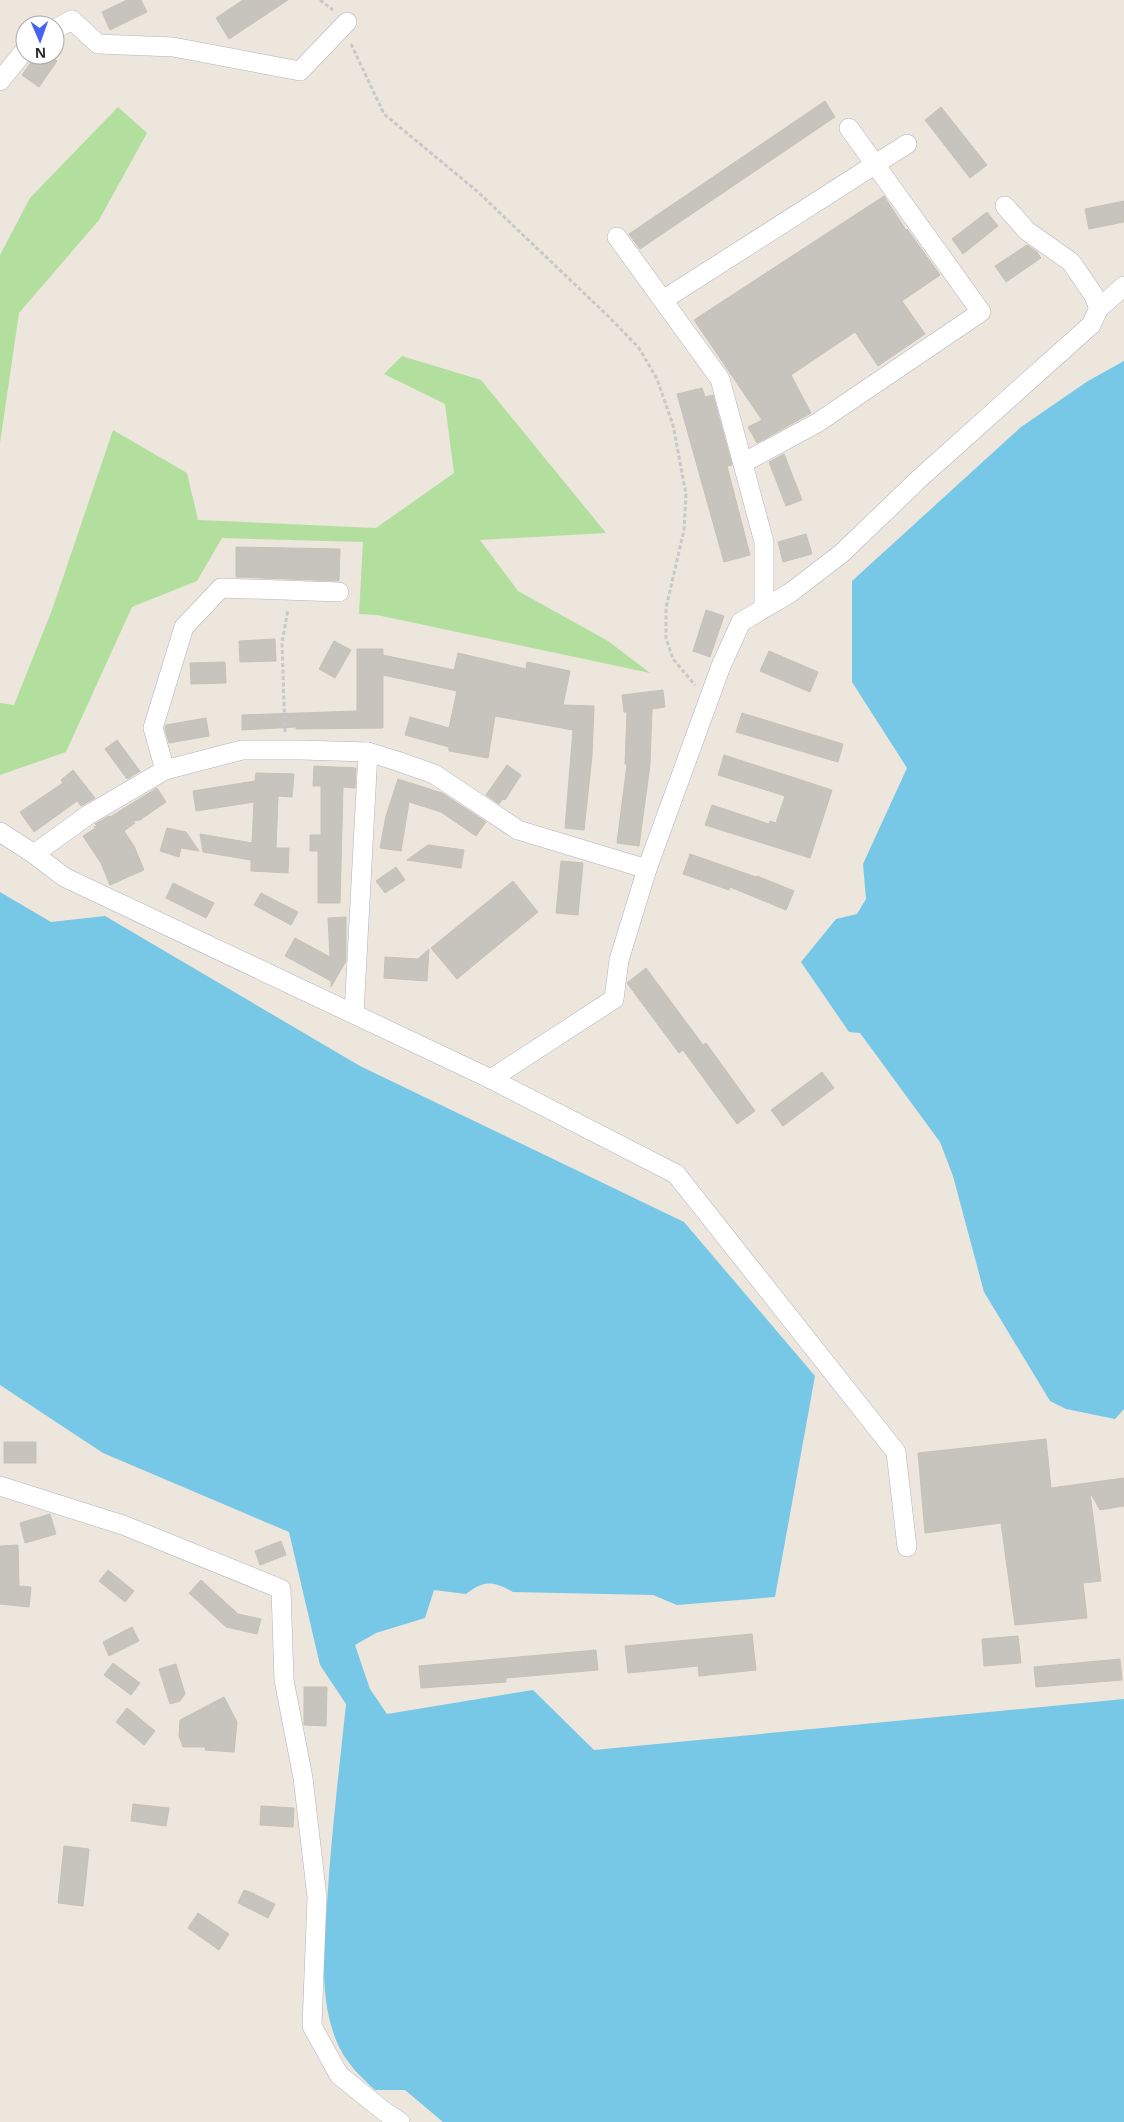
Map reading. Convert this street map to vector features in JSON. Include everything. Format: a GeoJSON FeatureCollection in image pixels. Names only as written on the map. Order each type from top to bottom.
{"type":"FeatureCollection","features":[{"type":"Feature","properties":{"kind":"street"},"geometry":{"type":"LineString","coordinates":[[65,24],[72,20],[98,44],[173,47],[300,71],[347,22]]}},
{"type":"Feature","properties":{"kind":"street"},"geometry":{"type":"LineString","coordinates":[[0,81],[15,62]]}},
{"type":"Feature","properties":{"kind":"street"},"geometry":{"type":"LineString","coordinates":[[743,463],[817,423],[981,312],[849,128]]}},
{"type":"Feature","properties":{"kind":"street"},"geometry":{"type":"LineString","coordinates":[[663,300],[907,144]]}},
{"type":"Feature","properties":{"kind":"street"},"geometry":{"type":"LineString","coordinates":[[1005,206],[1027,231],[1071,262],[1093,294],[1099,308]]}},
{"type":"Feature","properties":{"kind":"street"},"geometry":{"type":"LineString","coordinates":[[617,237],[720,379],[764,542],[764,608]]}},
{"type":"Feature","properties":{"kind":"street"},"geometry":{"type":"LineString","coordinates":[[490,1079],[614,999],[620,960],[647,869],[710,696],[741,622],[790,593],[842,553],[920,478],[1090,325],[1099,308],[1124,286]]}},
{"type":"Feature","properties":{"kind":"street"},"geometry":{"type":"LineString","coordinates":[[165,770],[153,728],[184,627],[220,588],[339,592]]}},
{"type":"Feature","properties":{"kind":"street"},"geometry":{"type":"LineString","coordinates":[[34,854],[88,815],[165,770],[242,750],[368,752],[434,774],[518,830],[647,869]]}},
{"type":"Feature","properties":{"kind":"street"},"geometry":{"type":"LineString","coordinates":[[354,1014],[368,752]]}},
{"type":"Feature","properties":{"kind":"street"},"geometry":{"type":"LineString","coordinates":[[0,832],[34,854],[64,877],[490,1079],[676,1174],[896,1452],[907,1547]]}},
{"type":"Feature","properties":{"kind":"street"},"geometry":{"type":"LineString","coordinates":[[0,1486],[122,1525],[281,1589],[284,1680],[303,1778],[317,1897],[312,2026],[340,2075],[400,2122]]}},
{"type":"Feature","properties":{"kind":"path"},"geometry":{"type":"LineString","coordinates":[[347,22],[345,33],[384,114],[478,192],[608,316],[639,348],[656,379],[673,425],[686,494],[684,530],[666,608],[666,638],[673,659],[695,685],[710,696]]}},
{"type":"Feature","properties":{"kind":"path"},"geometry":{"type":"LineString","coordinates":[[286,750],[282,643],[292,590]]}},
{"type":"Feature","properties":{"kind":"green space"},"geometry":{"type":"Polygon","coordinates":[[[118,107],[147,133],[99,220],[19,313],[0,443],[0,255],[30,198],[118,107]]]}},
{"type":"Feature","properties":{"kind":"green space"},"geometry":{"type":"Polygon","coordinates":[[[402,356],[481,380],[606,533],[480,540],[518,591],[608,641],[650,673],[377,615],[359,614],[363,542],[222,538],[197,581],[132,607],[66,752],[0,775],[0,703],[14,705],[52,610],[113,430],[187,473],[198,520],[376,528],[454,473],[445,404],[384,374],[402,356]]]}},
{"type":"Feature","properties":{"kind":"water"},"geometry":{"type":"Polygon","coordinates":[[[1124,361],[1124,1409],[1115,1419],[1066,1409],[1050,1401],[984,1292],[953,1176],[940,1142],[860,1033],[849,1032],[801,962],[836,919],[857,914],[866,899],[863,864],[907,768],[852,682],[852,581],[1021,427],[1088,381],[1124,361]]]}},
{"type":"Feature","properties":{"kind":"water"},"geometry":{"type":"Polygon","coordinates":[[[0,892],[51,922],[105,916],[360,1066],[684,1222],[815,1376],[775,1597],[677,1605],[653,1595],[513,1592],[494,1584],[478,1586],[466,1594],[434,1590],[425,1618],[376,1633],[355,1645],[370,1689],[387,1714],[533,1690],[594,1750],[1124,1699],[1124,2122],[443,2122],[405,2090],[375,2090],[358,2073],[343,2055],[336,2040],[327,2007],[324,1973],[335,1804],[346,1704],[320,1665],[289,1532],[103,1453],[0,1385],[0,892]]]}},
{"type":"Feature","properties":{"kind":"building"},"geometry":{"type":"Polygon","coordinates":[[[127,0],[141,0],[147,12],[110,30],[102,12],[127,0]]]}},
{"type":"Feature","properties":{"kind":"building"},"geometry":{"type":"Polygon","coordinates":[[[243,0],[288,0],[229,39],[216,18],[243,0]]]}},
{"type":"Feature","properties":{"kind":"building"},"geometry":{"type":"Polygon","coordinates":[[[29,65],[54,65],[39,87],[22,75],[29,65]]]}},
{"type":"Feature","properties":{"kind":"building"},"geometry":{"type":"Polygon","coordinates":[[[825,101],[835,117],[640,249],[629,234],[825,101]]]}},
{"type":"Feature","properties":{"kind":"building"},"geometry":{"type":"Polygon","coordinates":[[[941,107],[987,165],[970,178],[925,120],[941,107]]]}},
{"type":"Feature","properties":{"kind":"building"},"geometry":{"type":"Polygon","coordinates":[[[884,196],[906,230],[940,275],[902,301],[925,334],[878,366],[855,332],[791,375],[811,413],[757,443],[748,427],[762,420],[694,320],[884,196]]]}},
{"type":"Feature","properties":{"kind":"building"},"geometry":{"type":"Polygon","coordinates":[[[1124,201],[1124,222],[1089,229],[1085,209],[1124,201]]]}},
{"type":"Feature","properties":{"kind":"building"},"geometry":{"type":"Polygon","coordinates":[[[987,212],[998,226],[963,254],[952,239],[987,212]]]}},
{"type":"Feature","properties":{"kind":"building"},"geometry":{"type":"Polygon","coordinates":[[[1027,245],[1037,252],[1041,258],[1006,282],[995,266],[1027,245]]]}},
{"type":"Feature","properties":{"kind":"building"},"geometry":{"type":"Polygon","coordinates":[[[702,388],[705,397],[713,395],[732,465],[727,466],[750,555],[724,562],[677,394],[702,388]]]}},
{"type":"Feature","properties":{"kind":"building"},"geometry":{"type":"Polygon","coordinates":[[[784,454],[802,500],[786,506],[769,462],[784,454]]]}},
{"type":"Feature","properties":{"kind":"building"},"geometry":{"type":"Polygon","coordinates":[[[806,534],[812,554],[783,562],[778,542],[806,534]]]}},
{"type":"Feature","properties":{"kind":"building"},"geometry":{"type":"Polygon","coordinates":[[[236,547],[340,549],[339,581],[236,577],[236,547]]]}},
{"type":"Feature","properties":{"kind":"building"},"geometry":{"type":"Polygon","coordinates":[[[706,610],[724,616],[710,657],[693,651],[706,610]]]}},
{"type":"Feature","properties":{"kind":"building"},"geometry":{"type":"Polygon","coordinates":[[[275,639],[276,661],[240,662],[239,641],[275,639]]]}},
{"type":"Feature","properties":{"kind":"building"},"geometry":{"type":"Polygon","coordinates":[[[334,641],[351,650],[335,678],[319,669],[334,641]]]}},
{"type":"Feature","properties":{"kind":"building"},"geometry":{"type":"Polygon","coordinates":[[[357,649],[383,649],[383,655],[454,670],[458,653],[526,669],[527,662],[570,671],[563,705],[594,706],[592,756],[584,830],[565,828],[573,730],[495,716],[488,758],[449,751],[449,747],[405,735],[410,717],[449,728],[457,691],[383,675],[383,728],[296,729],[296,727],[242,730],[242,715],[357,711],[357,649]]]}},
{"type":"Feature","properties":{"kind":"building"},"geometry":{"type":"Polygon","coordinates":[[[769,651],[818,672],[810,692],[760,671],[769,651]]]}},
{"type":"Feature","properties":{"kind":"building"},"geometry":{"type":"Polygon","coordinates":[[[225,662],[226,683],[191,684],[190,663],[225,662]]]}},
{"type":"Feature","properties":{"kind":"building"},"geometry":{"type":"Polygon","coordinates":[[[663,690],[665,707],[652,709],[650,765],[639,846],[617,843],[627,764],[625,764],[627,712],[624,712],[622,695],[663,690]]]}},
{"type":"Feature","properties":{"kind":"building"},"geometry":{"type":"Polygon","coordinates":[[[742,713],[843,744],[838,762],[736,732],[742,713]]]}},
{"type":"Feature","properties":{"kind":"building"},"geometry":{"type":"Polygon","coordinates":[[[206,718],[209,736],[169,743],[165,729],[166,725],[206,718]]]}},
{"type":"Feature","properties":{"kind":"building"},"geometry":{"type":"Polygon","coordinates":[[[117,740],[140,771],[127,779],[105,749],[117,740]]]}},
{"type":"Feature","properties":{"kind":"building"},"geometry":{"type":"Polygon","coordinates":[[[724,755],[832,790],[810,858],[705,825],[712,805],[769,824],[770,821],[776,823],[785,796],[718,775],[724,755]]]}},
{"type":"Feature","properties":{"kind":"building"},"geometry":{"type":"Polygon","coordinates":[[[507,765],[521,775],[505,800],[503,799],[499,804],[486,795],[507,765]]]}},
{"type":"Feature","properties":{"kind":"building"},"geometry":{"type":"Polygon","coordinates":[[[314,766],[356,768],[355,788],[343,787],[340,903],[318,903],[318,851],[310,851],[310,835],[321,835],[321,786],[313,786],[314,766]]]}},
{"type":"Feature","properties":{"kind":"building"},"geometry":{"type":"Polygon","coordinates":[[[73,770],[95,798],[81,806],[77,801],[34,832],[20,812],[63,783],[61,780],[73,770]]]}},
{"type":"Feature","properties":{"kind":"building"},"geometry":{"type":"Polygon","coordinates":[[[256,773],[294,774],[292,797],[278,796],[276,848],[289,848],[288,873],[251,871],[251,860],[203,852],[200,834],[252,843],[254,802],[196,811],[193,791],[255,781],[256,773]]]}},
{"type":"Feature","properties":{"kind":"building"},"geometry":{"type":"Polygon","coordinates":[[[398,779],[442,793],[486,822],[476,836],[441,812],[409,802],[401,851],[380,848],[386,816],[398,779]]]}},
{"type":"Feature","properties":{"kind":"building"},"geometry":{"type":"Polygon","coordinates":[[[157,788],[166,802],[140,820],[129,822],[135,823],[124,831],[134,846],[144,870],[110,885],[101,863],[83,836],[97,827],[94,827],[97,826],[95,824],[157,788]]]}},
{"type":"Feature","properties":{"kind":"building"},"geometry":{"type":"Polygon","coordinates":[[[167,828],[186,832],[199,851],[181,848],[179,857],[160,851],[167,828]]]}},
{"type":"Feature","properties":{"kind":"building"},"geometry":{"type":"Polygon","coordinates":[[[428,845],[464,850],[461,868],[407,860],[428,845]]]}},
{"type":"Feature","properties":{"kind":"building"},"geometry":{"type":"Polygon","coordinates":[[[690,854],[757,876],[794,891],[786,910],[730,887],[729,890],[683,874],[690,854]]]}},
{"type":"Feature","properties":{"kind":"building"},"geometry":{"type":"Polygon","coordinates":[[[561,861],[583,863],[578,915],[556,913],[561,861]]]}},
{"type":"Feature","properties":{"kind":"building"},"geometry":{"type":"Polygon","coordinates":[[[396,867],[405,880],[385,893],[376,881],[396,867]]]}},
{"type":"Feature","properties":{"kind":"building"},"geometry":{"type":"Polygon","coordinates":[[[513,881],[538,912],[457,979],[431,948],[513,881]]]}},
{"type":"Feature","properties":{"kind":"building"},"geometry":{"type":"Polygon","coordinates":[[[173,883],[214,903],[206,918],[166,898],[173,883]]]}},
{"type":"Feature","properties":{"kind":"building"},"geometry":{"type":"Polygon","coordinates":[[[261,893],[298,912],[291,925],[254,905],[261,893]]]}},
{"type":"Feature","properties":{"kind":"building"},"geometry":{"type":"Polygon","coordinates":[[[346,917],[346,961],[331,987],[331,981],[285,956],[295,938],[330,957],[328,918],[346,917]]]}},
{"type":"Feature","properties":{"kind":"building"},"geometry":{"type":"Polygon","coordinates":[[[429,949],[427,981],[384,978],[385,957],[418,959],[429,949]]]}},
{"type":"Feature","properties":{"kind":"building"},"geometry":{"type":"Polygon","coordinates":[[[646,968],[703,1045],[706,1043],[755,1111],[737,1124],[683,1050],[679,1053],[627,983],[646,968]]]}},
{"type":"Feature","properties":{"kind":"building"},"geometry":{"type":"Polygon","coordinates":[[[822,1072],[834,1088],[783,1126],[771,1110],[822,1072]]]}},
{"type":"Feature","properties":{"kind":"building"},"geometry":{"type":"Polygon","coordinates":[[[1046,1439],[1051,1488],[1124,1478],[1124,1506],[1100,1510],[1090,1492],[1101,1581],[1083,1583],[1087,1618],[1015,1625],[1001,1523],[925,1533],[918,1453],[1046,1439]]]}},
{"type":"Feature","properties":{"kind":"building"},"geometry":{"type":"Polygon","coordinates":[[[4,1442],[36,1442],[36,1463],[4,1463],[4,1442]]]}},
{"type":"Feature","properties":{"kind":"building"},"geometry":{"type":"Polygon","coordinates":[[[50,1514],[56,1534],[25,1543],[20,1523],[50,1514]]]}},
{"type":"Feature","properties":{"kind":"building"},"geometry":{"type":"Polygon","coordinates":[[[281,1541],[286,1555],[260,1565],[255,1551],[281,1541]]]}},
{"type":"Feature","properties":{"kind":"building"},"geometry":{"type":"Polygon","coordinates":[[[18,1545],[19,1586],[31,1587],[29,1607],[0,1604],[0,1546],[18,1545]]]}},
{"type":"Feature","properties":{"kind":"building"},"geometry":{"type":"Polygon","coordinates":[[[108,1570],[134,1591],[125,1602],[99,1581],[108,1570]]]}},
{"type":"Feature","properties":{"kind":"building"},"geometry":{"type":"Polygon","coordinates":[[[201,1580],[238,1614],[261,1619],[257,1634],[226,1627],[189,1593],[201,1580]]]}},
{"type":"Feature","properties":{"kind":"building"},"geometry":{"type":"Polygon","coordinates":[[[132,1627],[139,1641],[109,1656],[103,1642],[132,1627]]]}},
{"type":"Feature","properties":{"kind":"building"},"geometry":{"type":"Polygon","coordinates":[[[752,1634],[756,1670],[699,1676],[698,1666],[628,1673],[625,1646],[752,1634]]]}},
{"type":"Feature","properties":{"kind":"building"},"geometry":{"type":"Polygon","coordinates":[[[1018,1636],[1021,1663],[984,1666],[982,1639],[1018,1636]]]}},
{"type":"Feature","properties":{"kind":"building"},"geometry":{"type":"Polygon","coordinates":[[[596,1650],[598,1670],[506,1678],[506,1682],[421,1688],[419,1666],[596,1650]]]}},
{"type":"Feature","properties":{"kind":"building"},"geometry":{"type":"Polygon","coordinates":[[[1120,1659],[1122,1680],[1036,1687],[1034,1667],[1120,1659]]]}},
{"type":"Feature","properties":{"kind":"building"},"geometry":{"type":"Polygon","coordinates":[[[113,1663],[140,1683],[131,1695],[104,1675],[113,1663]]]}},
{"type":"Feature","properties":{"kind":"building"},"geometry":{"type":"Polygon","coordinates":[[[176,1664],[185,1694],[180,1701],[170,1704],[159,1669],[176,1664]]]}},
{"type":"Feature","properties":{"kind":"building"},"geometry":{"type":"Polygon","coordinates":[[[304,1687],[327,1687],[326,1726],[304,1725],[304,1687]]]}},
{"type":"Feature","properties":{"kind":"building"},"geometry":{"type":"Polygon","coordinates":[[[224,1697],[237,1722],[234,1752],[205,1750],[206,1747],[183,1747],[179,1736],[180,1720],[224,1697]]]}},
{"type":"Feature","properties":{"kind":"building"},"geometry":{"type":"Polygon","coordinates":[[[127,1708],[155,1731],[144,1745],[116,1722],[127,1708]]]}},
{"type":"Feature","properties":{"kind":"building"},"geometry":{"type":"Polygon","coordinates":[[[133,1804],[169,1808],[166,1826],[131,1821],[133,1804]]]}},
{"type":"Feature","properties":{"kind":"building"},"geometry":{"type":"Polygon","coordinates":[[[261,1806],[294,1808],[293,1827],[260,1825],[261,1806]]]}},
{"type":"Feature","properties":{"kind":"building"},"geometry":{"type":"Polygon","coordinates":[[[64,1846],[89,1849],[83,1906],[58,1903],[64,1846]]]}},
{"type":"Feature","properties":{"kind":"building"},"geometry":{"type":"Polygon","coordinates":[[[244,1890],[255,1894],[256,1900],[256,1895],[275,1904],[268,1918],[238,1903],[244,1890]]]}},
{"type":"Feature","properties":{"kind":"building"},"geometry":{"type":"Polygon","coordinates":[[[198,1913],[229,1934],[219,1950],[188,1928],[198,1913]]]}}]}
